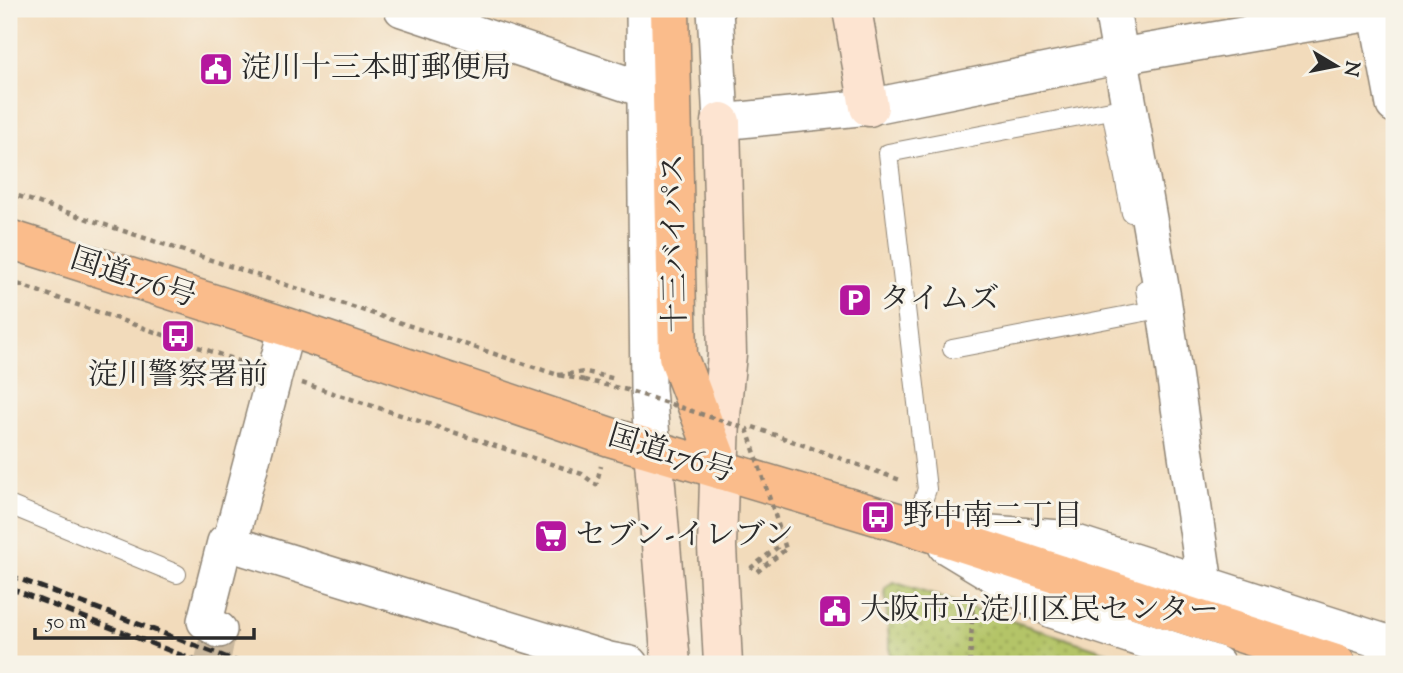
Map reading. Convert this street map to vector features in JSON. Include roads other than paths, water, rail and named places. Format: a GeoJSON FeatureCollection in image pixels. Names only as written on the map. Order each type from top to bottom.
{"type":"FeatureCollection","features":[{"type":"Feature","properties":{"kind":"highway","name":"十三バイパス"},"geometry":{"type":"LineString","coordinates":[[670,9],[678,356],[720,470]]}},
{"type":"Feature","properties":{"kind":"highway","name":"国道176号"},"geometry":{"type":"LineString","coordinates":[[9,239],[287,327],[653,450],[914,527],[1336,664]]}},
{"type":"Feature","properties":{"kind":"street"},"geometry":{"type":"LineString","coordinates":[[402,9],[645,90]]}},
{"type":"Feature","properties":{"kind":"street"},"geometry":{"type":"LineString","coordinates":[[643,9],[648,390],[671,664]]}},
{"type":"Feature","properties":{"kind":"street"},"geometry":{"type":"LineString","coordinates":[[715,9],[727,354],[721,416],[717,547],[723,664]]}},
{"type":"Feature","properties":{"kind":"street"},"geometry":{"type":"LineString","coordinates":[[852,9],[869,107]]}},
{"type":"Feature","properties":{"kind":"street"},"geometry":{"type":"LineString","coordinates":[[1112,9],[1163,299],[1205,584]]}},
{"type":"Feature","properties":{"kind":"street"},"geometry":{"type":"LineString","coordinates":[[721,122],[869,107],[1121,56],[1382,10],[1394,105]]}},
{"type":"Feature","properties":{"kind":"street"},"geometry":{"type":"LineString","coordinates":[[230,544],[287,327]]}},
{"type":"Feature","properties":{"kind":"street"},"geometry":{"type":"LineString","coordinates":[[914,527],[1061,538],[1394,645]]}},
{"type":"Feature","properties":{"kind":"street"},"geometry":{"type":"LineString","coordinates":[[914,527],[1052,610],[1217,664]]}},
{"type":"Feature","properties":{"kind":"street"},"geometry":{"type":"LineString","coordinates":[[219,630],[205,621],[225,542],[630,664]]}},
{"type":"Feature","properties":{"kind":"lane"},"geometry":{"type":"LineString","coordinates":[[914,527],[928,489],[888,153],[1111,110],[1149,311],[952,349]]}},
{"type":"Feature","properties":{"kind":"lane"},"geometry":{"type":"LineString","coordinates":[[9,505],[177,573]]}},
{"type":"Feature","properties":{"kind":"tunnel"},"geometry":{"type":"LineString","coordinates":[[212,664],[219,630]]}},
{"type":"Feature","properties":{"kind":"railway"},"geometry":{"type":"LineString","coordinates":[[9,575],[244,664]]}},
{"type":"Feature","properties":{"kind":"railway"},"geometry":{"type":"LineString","coordinates":[[9,588],[204,664]]}},
{"type":"Feature","properties":{"kind":"place","name":"淀川十三本町郵便局"},"geometry":{"type":"Point","coordinates":[216,69]}},
{"type":"Feature","properties":{"kind":"place","name":"タイムズ"},"geometry":{"type":"Point","coordinates":[855,300]}},
{"type":"Feature","properties":{"kind":"place","name":"淀川警察署前"},"geometry":{"type":"Point","coordinates":[178,336]}},
{"type":"Feature","properties":{"kind":"place","name":"野中南二丁目"},"geometry":{"type":"Point","coordinates":[878,517]}},
{"type":"Feature","properties":{"kind":"place","name":"セブン-イレブン"},"geometry":{"type":"Point","coordinates":[551,536]}},
{"type":"Feature","properties":{"kind":"place","name":"大阪市立淀川区民センター"},"geometry":{"type":"Point","coordinates":[835,611]}}]}
